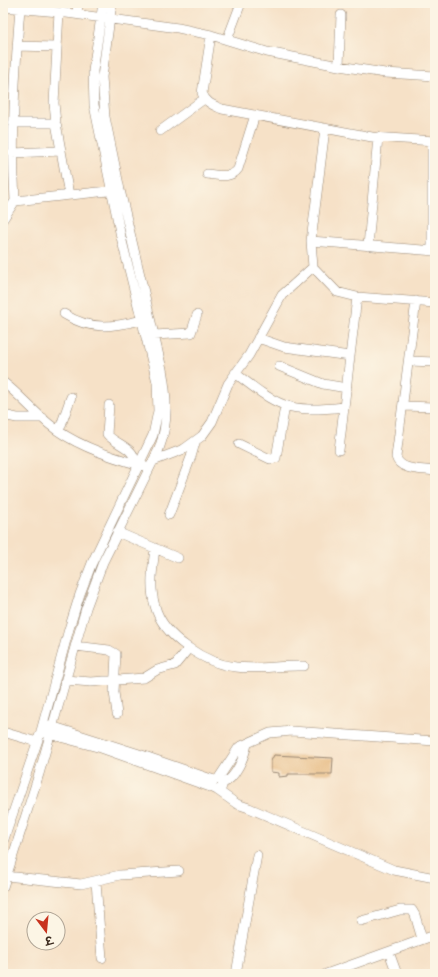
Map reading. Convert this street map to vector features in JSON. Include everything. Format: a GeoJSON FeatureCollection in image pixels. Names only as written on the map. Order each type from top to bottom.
{"type":"FeatureCollection","features":[{"type":"Feature","properties":{"kind":"street"},"geometry":{"type":"LineString","coordinates":[[4,3],[3,7],[77,14],[178,28],[210,35],[267,52],[385,74],[435,76]]}},
{"type":"Feature","properties":{"kind":"street"},"geometry":{"type":"LineString","coordinates":[[77,14],[78,3]]}},
{"type":"Feature","properties":{"kind":"street"},"geometry":{"type":"LineString","coordinates":[[3,887],[52,730],[88,601],[117,532],[163,437],[167,412],[165,386],[154,335],[98,127],[93,89],[93,71],[104,18],[103,3]]}},
{"type":"Feature","properties":{"kind":"street"},"geometry":{"type":"LineString","coordinates":[[104,18],[112,3]]}},
{"type":"Feature","properties":{"kind":"street"},"geometry":{"type":"LineString","coordinates":[[227,40],[242,3]]}},
{"type":"Feature","properties":{"kind":"street"},"geometry":{"type":"LineString","coordinates":[[3,219],[15,201],[12,153],[20,8]]}},
{"type":"Feature","properties":{"kind":"street"},"geometry":{"type":"LineString","coordinates":[[59,12],[54,103],[56,123],[69,195]]}},
{"type":"Feature","properties":{"kind":"street"},"geometry":{"type":"LineString","coordinates":[[339,66],[341,15]]}},
{"type":"Feature","properties":{"kind":"street"},"geometry":{"type":"LineString","coordinates":[[210,35],[202,82],[202,93],[204,99],[222,109],[378,138],[433,141],[433,251],[311,241]]}},
{"type":"Feature","properties":{"kind":"street"},"geometry":{"type":"LineString","coordinates":[[17,46],[56,48]]}},
{"type":"Feature","properties":{"kind":"street"},"geometry":{"type":"LineString","coordinates":[[160,131],[204,99]]}},
{"type":"Feature","properties":{"kind":"street"},"geometry":{"type":"LineString","coordinates":[[207,174],[224,176],[235,173],[238,169],[255,115]]}},
{"type":"Feature","properties":{"kind":"street"},"geometry":{"type":"LineString","coordinates":[[13,123],[56,123]]}},
{"type":"Feature","properties":{"kind":"street"},"geometry":{"type":"LineString","coordinates":[[325,129],[311,241],[313,267],[337,292],[357,297],[435,303]]}},
{"type":"Feature","properties":{"kind":"street"},"geometry":{"type":"LineString","coordinates":[[368,246],[378,138]]}},
{"type":"Feature","properties":{"kind":"street"},"geometry":{"type":"LineString","coordinates":[[12,153],[61,151]]}},
{"type":"Feature","properties":{"kind":"street"},"geometry":{"type":"LineString","coordinates":[[15,201],[116,190]]}},
{"type":"Feature","properties":{"kind":"street"},"geometry":{"type":"LineString","coordinates":[[3,842],[6,822],[42,727],[69,629],[92,563],[136,464],[153,435],[159,402],[157,382],[142,320],[116,190]]}},
{"type":"Feature","properties":{"kind":"street"},"geometry":{"type":"LineString","coordinates":[[3,382],[26,400],[43,418],[75,442],[136,464],[151,464],[195,443],[212,422],[228,384],[248,355],[282,295],[313,267]]}},
{"type":"Feature","properties":{"kind":"street"},"geometry":{"type":"LineString","coordinates":[[339,450],[357,297]]}},
{"type":"Feature","properties":{"kind":"street"},"geometry":{"type":"LineString","coordinates":[[416,301],[396,457],[398,461],[406,467],[435,471]]}},
{"type":"Feature","properties":{"kind":"street"},"geometry":{"type":"LineString","coordinates":[[64,314],[79,323],[102,326],[117,326],[142,320]]}},
{"type":"Feature","properties":{"kind":"street"},"geometry":{"type":"LineString","coordinates":[[154,335],[191,334],[198,316]]}},
{"type":"Feature","properties":{"kind":"street"},"geometry":{"type":"LineString","coordinates":[[258,338],[284,347],[350,356]]}},
{"type":"Feature","properties":{"kind":"street"},"geometry":{"type":"LineString","coordinates":[[409,361],[435,362]]}},
{"type":"Feature","properties":{"kind":"street"},"geometry":{"type":"LineString","coordinates":[[280,366],[323,384],[346,388]]}},
{"type":"Feature","properties":{"kind":"street"},"geometry":{"type":"LineString","coordinates":[[235,373],[270,400],[285,406],[314,410],[344,407]]}},
{"type":"Feature","properties":{"kind":"street"},"geometry":{"type":"LineString","coordinates":[[59,431],[71,397]]}},
{"type":"Feature","properties":{"kind":"street"},"geometry":{"type":"LineString","coordinates":[[109,405],[107,434],[117,443],[134,453],[136,464]]}},
{"type":"Feature","properties":{"kind":"street"},"geometry":{"type":"LineString","coordinates":[[239,444],[270,459],[276,458],[285,406]]}},
{"type":"Feature","properties":{"kind":"street"},"geometry":{"type":"LineString","coordinates":[[403,406],[435,407]]}},
{"type":"Feature","properties":{"kind":"street"},"geometry":{"type":"LineString","coordinates":[[3,415],[17,418],[43,418]]}},
{"type":"Feature","properties":{"kind":"street"},"geometry":{"type":"LineString","coordinates":[[168,515],[195,443]]}},
{"type":"Feature","properties":{"kind":"street"},"geometry":{"type":"LineString","coordinates":[[117,532],[178,558]]}},
{"type":"Feature","properties":{"kind":"street"},"geometry":{"type":"LineString","coordinates":[[155,548],[151,586],[154,605],[162,621],[189,648],[201,656],[232,666],[304,666]]}},
{"type":"Feature","properties":{"kind":"street"},"geometry":{"type":"LineString","coordinates":[[75,646],[114,651],[116,654],[117,658],[114,680],[117,714]]}},
{"type":"Feature","properties":{"kind":"street"},"geometry":{"type":"LineString","coordinates":[[66,680],[91,682],[144,678],[157,670],[169,668],[180,661],[189,648]]}},
{"type":"Feature","properties":{"kind":"street"},"geometry":{"type":"LineString","coordinates":[[42,727],[218,784],[237,804],[394,870],[435,878]]}},
{"type":"Feature","properties":{"kind":"street"},"geometry":{"type":"LineString","coordinates":[[3,732],[37,742]]}},
{"type":"Feature","properties":{"kind":"street"},"geometry":{"type":"LineString","coordinates":[[218,784],[239,747],[270,733],[292,732],[435,741]]}},
{"type":"Feature","properties":{"kind":"street"},"geometry":{"type":"LineString","coordinates":[[236,974],[257,855]]}},
{"type":"Feature","properties":{"kind":"street"},"geometry":{"type":"LineString","coordinates":[[6,876],[70,884],[96,882],[120,875],[179,871]]}},
{"type":"Feature","properties":{"kind":"street"},"geometry":{"type":"LineString","coordinates":[[96,882],[102,958]]}},
{"type":"Feature","properties":{"kind":"street"},"geometry":{"type":"LineString","coordinates":[[362,921],[400,910],[412,910],[416,915],[422,940]]}},
{"type":"Feature","properties":{"kind":"street"},"geometry":{"type":"LineString","coordinates":[[326,974],[435,935]]}},
{"type":"Feature","properties":{"kind":"street"},"geometry":{"type":"LineString","coordinates":[[389,952],[397,974]]}},
{"type":"Feature","properties":{"kind":"building"},"geometry":{"type":"Polygon","coordinates":[[[274,755],[333,758],[332,774],[288,774],[288,776],[279,777],[279,773],[271,772],[271,761],[274,755]]]}}]}
